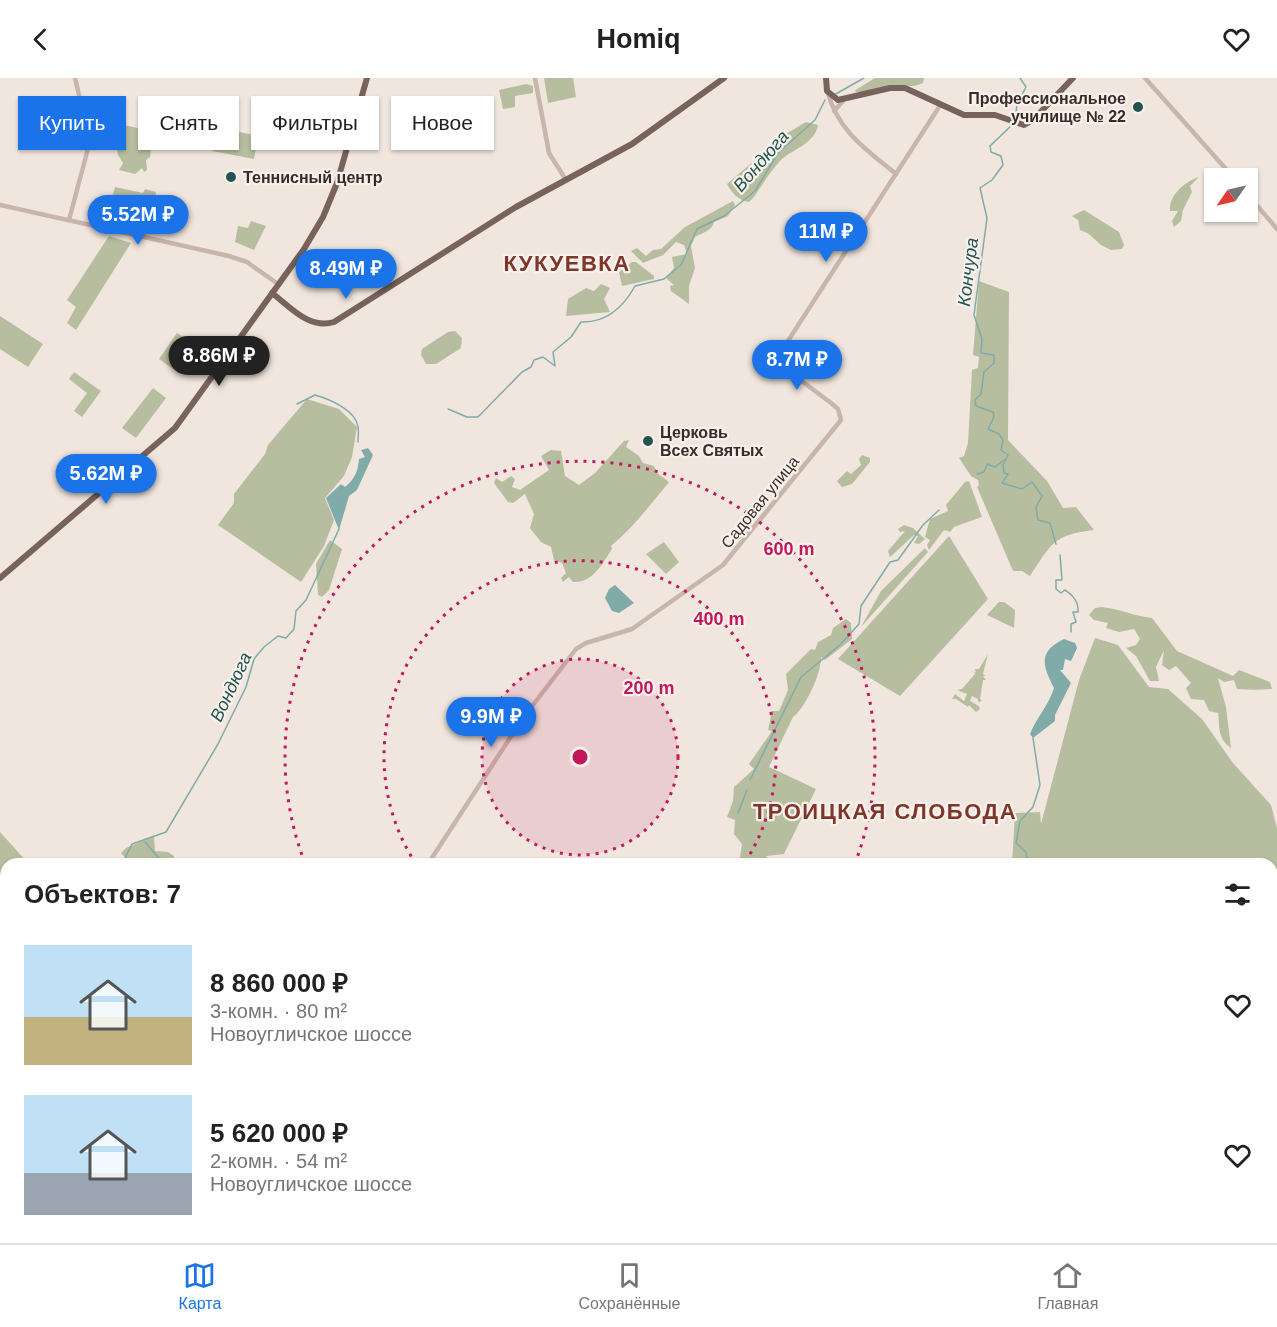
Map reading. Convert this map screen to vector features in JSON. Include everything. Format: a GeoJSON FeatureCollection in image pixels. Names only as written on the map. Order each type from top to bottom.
{"type":"FeatureCollection","features":[{"type":"Feature","properties":{"kind":"main road"},"geometry":{"type":"LineString","coordinates":[[0,578],[134,466],[175,428],[309,240],[332,198],[367,78]]}},
{"type":"Feature","properties":{"kind":"main road"},"geometry":{"type":"LineString","coordinates":[[272,293],[311,321],[322,325],[334,322],[516,207],[632,144],[724,78]]}},
{"type":"Feature","properties":{"kind":"main road"},"geometry":{"type":"LineString","coordinates":[[826,78],[827,91],[833,98],[843,101],[896,88],[914,90],[964,115],[994,115],[1013,123],[1027,124],[1073,78]]}},
{"type":"Feature","properties":{"kind":"street"},"geometry":{"type":"LineString","coordinates":[[69,220],[90,141],[75,78]]}},
{"type":"Feature","properties":{"kind":"street"},"geometry":{"type":"LineString","coordinates":[[535,78],[549,153],[566,180]]}},
{"type":"Feature","properties":{"kind":"street"},"geometry":{"type":"LineString","coordinates":[[1145,78],[1225,168]]}},
{"type":"Feature","properties":{"kind":"street"},"geometry":{"type":"LineString","coordinates":[[827,91],[834,111],[854,140],[896,174],[941,104]]}},
{"type":"Feature","properties":{"kind":"street"},"geometry":{"type":"LineString","coordinates":[[834,111],[843,101]]}},
{"type":"Feature","properties":{"kind":"street","name":"Садовая улица"},"geometry":{"type":"LineString","coordinates":[[432,858],[523,718],[576,649],[586,643],[632,629],[729,559],[841,420],[838,409],[775,361],[896,174]]}},
{"type":"Feature","properties":{"kind":"street"},"geometry":{"type":"LineString","coordinates":[[0,205],[229,256],[247,262],[278,284]]}},
{"type":"Feature","properties":{"kind":"street"},"geometry":{"type":"LineString","coordinates":[[1258,207],[1277,229]]}},
{"type":"Feature","properties":{"kind":"green space"},"geometry":{"type":"Polygon","coordinates":[[[544,78],[573,78],[576,97],[548,103],[544,78]]]}},
{"type":"Feature","properties":{"kind":"green space"},"geometry":{"type":"Polygon","coordinates":[[[875,78],[924,78],[923,83],[914,86],[884,87],[867,92],[854,91],[875,78]]]}},
{"type":"Feature","properties":{"kind":"green space"},"geometry":{"type":"Polygon","coordinates":[[[526,84],[533,86],[533,93],[515,96],[515,107],[503,109],[499,90],[526,84]]]}},
{"type":"Feature","properties":{"kind":"green space"},"geometry":{"type":"Polygon","coordinates":[[[806,122],[818,125],[816,132],[808,142],[780,161],[749,202],[736,196],[727,184],[784,135],[806,122]]]}},
{"type":"Feature","properties":{"kind":"green space"},"geometry":{"type":"Polygon","coordinates":[[[126,126],[138,128],[138,150],[151,150],[150,157],[146,160],[147,170],[144,172],[142,168],[135,174],[119,170],[123,163],[117,150],[126,150],[126,126]]]}},
{"type":"Feature","properties":{"kind":"green space"},"geometry":{"type":"Polygon","coordinates":[[[239,132],[251,134],[251,150],[256,150],[254,159],[212,151],[239,150],[239,132]]]}},
{"type":"Feature","properties":{"kind":"green space"},"geometry":{"type":"Polygon","coordinates":[[[1199,177],[1190,186],[1192,192],[1183,210],[1181,221],[1174,227],[1172,221],[1178,211],[1170,211],[1172,200],[1178,190],[1199,177]]]}},
{"type":"Feature","properties":{"kind":"green space"},"geometry":{"type":"Polygon","coordinates":[[[115,187],[143,193],[145,189],[156,192],[154,213],[150,212],[149,217],[120,210],[120,207],[109,207],[115,187]]]}},
{"type":"Feature","properties":{"kind":"green space"},"geometry":{"type":"Polygon","coordinates":[[[733,201],[735,205],[728,216],[714,222],[709,230],[695,237],[691,246],[695,268],[689,286],[689,304],[671,291],[670,286],[674,285],[666,278],[674,268],[672,257],[687,254],[684,245],[676,242],[663,255],[643,263],[631,251],[637,248],[646,256],[653,250],[661,249],[685,227],[733,201]]]}},
{"type":"Feature","properties":{"kind":"green space"},"geometry":{"type":"Polygon","coordinates":[[[1084,210],[1119,232],[1124,245],[1122,249],[1111,250],[1080,230],[1078,220],[1072,216],[1084,210]]]}},
{"type":"Feature","properties":{"kind":"green space"},"geometry":{"type":"Polygon","coordinates":[[[251,221],[266,226],[254,250],[235,242],[238,226],[248,228],[251,221]]]}},
{"type":"Feature","properties":{"kind":"green space"},"geometry":{"type":"Polygon","coordinates":[[[109,236],[131,243],[76,330],[67,323],[76,307],[67,300],[109,236]]]}},
{"type":"Feature","properties":{"kind":"green space"},"geometry":{"type":"Polygon","coordinates":[[[632,262],[636,262],[654,276],[654,279],[622,286],[619,272],[632,262]]]}},
{"type":"Feature","properties":{"kind":"green space"},"geometry":{"type":"Polygon","coordinates":[[[979,281],[1009,292],[1008,440],[1047,481],[1063,508],[1076,507],[1094,530],[1070,535],[1055,542],[1030,576],[1022,571],[1013,571],[977,487],[978,480],[971,476],[959,458],[964,456],[968,443],[972,370],[978,368],[979,357],[973,355],[979,281]]]}},
{"type":"Feature","properties":{"kind":"green space"},"geometry":{"type":"Polygon","coordinates":[[[601,284],[610,288],[604,299],[610,312],[566,316],[568,299],[586,288],[594,291],[601,284]]]}},
{"type":"Feature","properties":{"kind":"green space"},"geometry":{"type":"Polygon","coordinates":[[[0,316],[43,344],[28,367],[0,349],[0,316]]]}},
{"type":"Feature","properties":{"kind":"green space"},"geometry":{"type":"Polygon","coordinates":[[[455,331],[462,338],[461,348],[436,364],[426,364],[421,355],[422,349],[448,332],[455,331]]]}},
{"type":"Feature","properties":{"kind":"green space"},"geometry":{"type":"Polygon","coordinates":[[[177,333],[198,346],[180,374],[159,359],[177,333]]]}},
{"type":"Feature","properties":{"kind":"green space"},"geometry":{"type":"Polygon","coordinates":[[[74,372],[101,391],[82,417],[74,411],[87,393],[69,379],[74,372]]]}},
{"type":"Feature","properties":{"kind":"green space"},"geometry":{"type":"Polygon","coordinates":[[[153,388],[166,398],[136,438],[122,428],[153,388]]]}},
{"type":"Feature","properties":{"kind":"green space"},"geometry":{"type":"Polygon","coordinates":[[[307,399],[339,409],[357,427],[352,457],[344,476],[325,498],[334,520],[324,546],[301,582],[218,525],[234,503],[234,494],[265,454],[268,445],[307,399]]]}},
{"type":"Feature","properties":{"kind":"green space"},"geometry":{"type":"Polygon","coordinates":[[[629,440],[626,447],[639,456],[643,463],[654,466],[657,473],[669,482],[634,524],[611,546],[612,549],[596,572],[580,581],[573,582],[569,577],[563,582],[561,578],[566,573],[562,563],[554,560],[551,547],[541,542],[530,528],[534,514],[525,494],[513,503],[508,502],[494,483],[496,478],[502,482],[511,476],[515,479],[512,487],[520,490],[549,470],[541,456],[551,450],[561,451],[565,476],[579,485],[595,473],[624,441],[629,440]]]}},
{"type":"Feature","properties":{"kind":"green space"},"geometry":{"type":"Polygon","coordinates":[[[862,455],[870,458],[870,462],[852,484],[842,487],[837,481],[847,471],[851,474],[861,465],[859,459],[862,455]]]}},
{"type":"Feature","properties":{"kind":"green space"},"geometry":{"type":"Polygon","coordinates":[[[969,481],[982,517],[954,527],[950,532],[944,530],[929,550],[927,545],[930,540],[925,537],[930,519],[948,511],[946,505],[965,482],[969,481]]]}},
{"type":"Feature","properties":{"kind":"green space"},"geometry":{"type":"Polygon","coordinates":[[[904,525],[913,528],[925,539],[919,544],[914,543],[918,536],[914,535],[890,557],[888,551],[905,531],[900,532],[898,529],[904,525]]]}},
{"type":"Feature","properties":{"kind":"green space"},"geometry":{"type":"Polygon","coordinates":[[[949,536],[988,599],[900,696],[838,659],[949,536]]]}},
{"type":"Feature","properties":{"kind":"green space"},"geometry":{"type":"Polygon","coordinates":[[[330,540],[342,549],[329,590],[322,597],[318,595],[316,564],[330,540]]]}},
{"type":"Feature","properties":{"kind":"green space"},"geometry":{"type":"Polygon","coordinates":[[[664,542],[679,562],[666,574],[646,554],[664,542]]]}},
{"type":"Feature","properties":{"kind":"green space"},"geometry":{"type":"Polygon","coordinates":[[[925,548],[928,552],[861,627],[881,591],[925,548]]]}},
{"type":"Feature","properties":{"kind":"green space"},"geometry":{"type":"Polygon","coordinates":[[[999,602],[1004,602],[1015,610],[1014,628],[987,615],[999,602]]]}},
{"type":"Feature","properties":{"kind":"green space"},"geometry":{"type":"Polygon","coordinates":[[[1102,607],[1152,618],[1177,651],[1233,676],[1239,670],[1270,682],[1272,689],[1237,689],[1234,680],[1224,682],[1218,678],[1226,707],[1231,748],[1221,736],[1218,713],[1209,711],[1204,700],[1191,699],[1186,688],[1191,683],[1176,666],[1169,670],[1162,665],[1164,650],[1156,667],[1159,681],[1150,681],[1136,656],[1126,648],[1136,645],[1140,639],[1134,629],[1119,632],[1106,628],[1108,623],[1094,620],[1089,615],[1095,608],[1102,607]]]}},
{"type":"Feature","properties":{"kind":"green space"},"geometry":{"type":"Polygon","coordinates":[[[846,619],[851,623],[852,639],[825,660],[821,657],[819,672],[812,690],[803,706],[793,717],[769,767],[816,789],[784,854],[766,856],[768,858],[740,858],[742,844],[734,834],[735,820],[727,817],[733,801],[734,787],[754,769],[749,764],[772,731],[768,730],[772,711],[779,711],[788,690],[786,674],[811,649],[815,650],[818,642],[831,635],[833,628],[846,619]]]}},
{"type":"Feature","properties":{"kind":"green space"},"geometry":{"type":"Polygon","coordinates":[[[1095,638],[1118,645],[1149,687],[1168,689],[1202,719],[1233,763],[1271,805],[1277,828],[1277,858],[1012,858],[1015,813],[1040,812],[1041,824],[1079,680],[1095,638]]]}},
{"type":"Feature","properties":{"kind":"green space"},"geometry":{"type":"Polygon","coordinates":[[[988,654],[983,674],[986,680],[983,680],[980,699],[982,701],[978,702],[978,699],[972,696],[970,701],[979,706],[980,709],[976,712],[969,705],[968,707],[952,699],[955,694],[964,701],[967,694],[957,690],[962,689],[975,674],[973,671],[976,673],[975,669],[979,669],[988,654]]]}},
{"type":"Feature","properties":{"kind":"green space"},"geometry":{"type":"Polygon","coordinates":[[[0,832],[23,858],[0,858],[0,832]]]}},
{"type":"Feature","properties":{"kind":"green space"},"geometry":{"type":"Polygon","coordinates":[[[154,836],[155,851],[168,852],[174,858],[126,858],[121,853],[126,848],[154,836]]]}},
{"type":"Feature","properties":{"kind":"water"},"geometry":{"type":"Polygon","coordinates":[[[368,448],[373,455],[357,490],[349,496],[339,530],[326,498],[341,484],[345,487],[354,478],[359,459],[365,457],[361,450],[368,448]]]}},
{"type":"Feature","properties":{"kind":"water"},"geometry":{"type":"Polygon","coordinates":[[[615,585],[634,603],[619,613],[612,611],[605,598],[609,589],[615,585]]]}},
{"type":"Feature","properties":{"kind":"water"},"geometry":{"type":"Polygon","coordinates":[[[1064,639],[1075,643],[1077,648],[1071,661],[1065,659],[1063,670],[1060,670],[1071,683],[1055,715],[1055,721],[1033,738],[1030,734],[1054,688],[1045,666],[1046,654],[1055,644],[1064,639]]]}},
{"type":"Feature","properties":{"kind":"waterway","name":"Вондюга"},"geometry":{"type":"LineString","coordinates":[[834,95],[864,78]]}},
{"type":"Feature","properties":{"kind":"waterway","name":"Кончура"},"geometry":{"type":"LineString","coordinates":[[1015,120],[1017,105],[1026,87],[1020,78]]}},
{"type":"Feature","properties":{"kind":"waterway","name":"Вондюга"},"geometry":{"type":"LineString","coordinates":[[448,409],[467,417],[478,417],[522,372],[531,367],[534,360],[543,357],[555,366],[553,352],[571,337],[581,322],[599,320],[614,312],[635,286],[664,279],[681,265],[697,229],[724,216],[755,191],[778,153],[815,120],[825,100]]}},
{"type":"Feature","properties":{"kind":"waterway","name":"Кончура"},"geometry":{"type":"LineString","coordinates":[[1013,124],[990,146],[991,152],[1001,156],[1003,165],[992,180],[980,188],[987,218],[974,315],[982,339],[981,353],[994,355],[994,363],[984,372],[981,394],[975,400],[976,406],[993,412],[994,417],[988,429],[999,434],[1003,440],[1001,450],[1008,455],[1003,465],[1004,473],[1008,474],[1002,483],[1022,489],[1032,482],[1042,496],[1036,507],[1038,520],[1050,523],[1056,544]]}},
{"type":"Feature","properties":{"kind":"waterway"},"geometry":{"type":"LineString","coordinates":[[297,404],[315,395],[341,406],[356,421],[358,442]]}},
{"type":"Feature","properties":{"kind":"waterway"},"geometry":{"type":"LineString","coordinates":[[977,474],[984,472],[987,464],[995,467],[1004,460]]}},
{"type":"Feature","properties":{"kind":"waterway"},"geometry":{"type":"LineString","coordinates":[[750,780],[801,677],[841,644],[859,624],[861,606],[890,562],[898,560],[923,525],[939,510]]}},
{"type":"Feature","properties":{"kind":"waterway","name":"Вондюга"},"geometry":{"type":"LineString","coordinates":[[125,858],[132,844],[166,832],[218,744],[246,687],[254,659],[278,636],[286,638],[294,629],[296,611],[306,600],[339,529]]}},
{"type":"Feature","properties":{"kind":"waterway","name":"Кончура"},"geometry":{"type":"LineString","coordinates":[[1060,555],[1062,580],[1056,580],[1056,589],[1061,593],[1065,590],[1071,594],[1078,609],[1078,612],[1073,612],[1076,622],[1071,624],[1071,632]]}},
{"type":"Feature","properties":{"kind":"waterway","name":"Кончура"},"geometry":{"type":"LineString","coordinates":[[1027,858],[1026,852],[1016,843],[1020,821],[1033,807],[1040,785],[1033,738]]}},
{"type":"Feature","properties":{"kind":"waterway"},"geometry":{"type":"LineString","coordinates":[[738,813],[747,790]]}},
{"type":"Feature","properties":{"kind":"waterway"},"geometry":{"type":"LineString","coordinates":[[145,842],[159,858]]}},
{"type":"Feature","properties":{"kind":"place","name":"Профессиональное училище № 22"},"geometry":{"type":"Point","coordinates":[1138,107]}},
{"type":"Feature","properties":{"kind":"place","name":"Теннисный центр"},"geometry":{"type":"Point","coordinates":[231,177]}},
{"type":"Feature","properties":{"kind":"place","name":"Церковь Всех Святых"},"geometry":{"type":"Point","coordinates":[648,441]}},
{"type":"Feature","properties":{"kind":"district","name":"КУКУЕВКА"},"geometry":{"type":"Point","coordinates":[567,263]}},
{"type":"Feature","properties":{"kind":"district","name":"ТРОИЦКАЯ СЛОБОДА"},"geometry":{"type":"Point","coordinates":[885,811]}}]}
